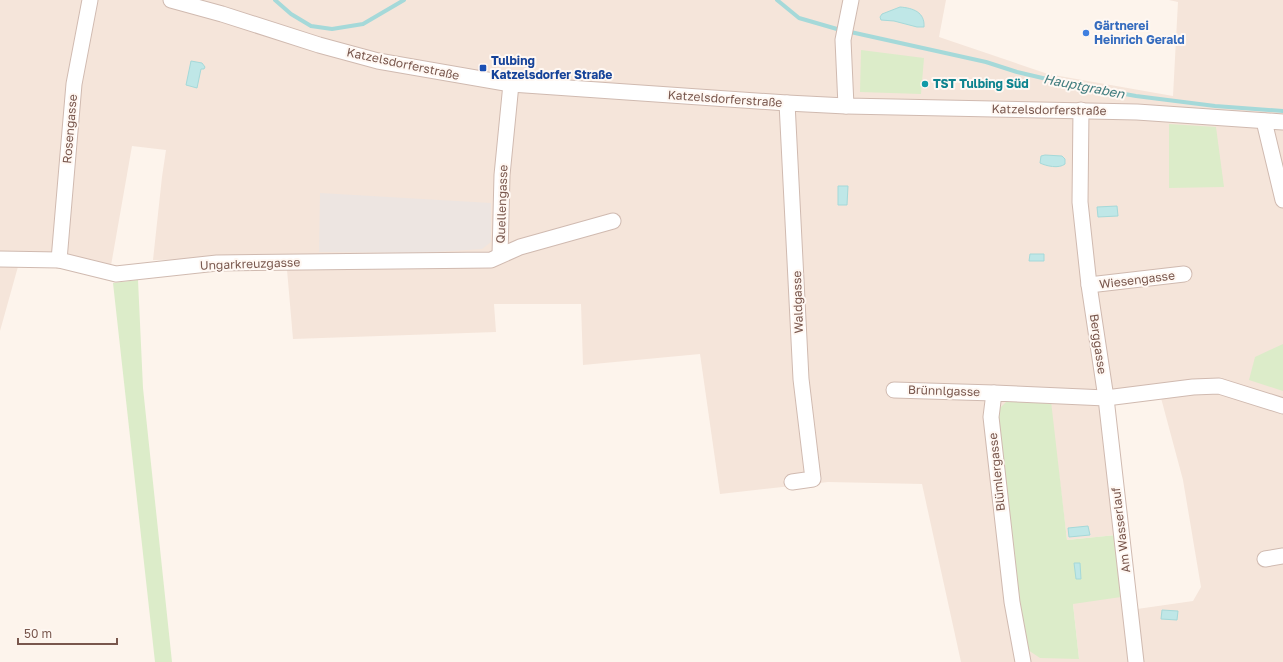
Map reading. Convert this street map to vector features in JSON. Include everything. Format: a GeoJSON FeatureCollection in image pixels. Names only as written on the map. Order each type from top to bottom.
{"type":"FeatureCollection","features":[{"type":"Feature","properties":{"kind":"street","name":"Rosengasse"},"geometry":{"type":"LineString","coordinates":[[59,260],[74,84],[90,0]]}},
{"type":"Feature","properties":{"kind":"street"},"geometry":{"type":"LineString","coordinates":[[846,106],[843,40],[850,0]]}},
{"type":"Feature","properties":{"kind":"street","name":"Katzelsdorferstraße"},"geometry":{"type":"LineString","coordinates":[[174,1],[222,14],[311,43],[378,61],[511,84],[846,106],[1143,112],[1283,122]]}},
{"type":"Feature","properties":{"kind":"street","name":"Quellengasse"},"geometry":{"type":"LineString","coordinates":[[511,84],[502,175],[500,255],[520,247],[614,221]]}},
{"type":"Feature","properties":{"kind":"street","name":"Waldgasse"},"geometry":{"type":"LineString","coordinates":[[787,103],[801,379],[813,480],[792,482]]}},
{"type":"Feature","properties":{"kind":"street","name":"Berggasse"},"geometry":{"type":"LineString","coordinates":[[1081,110],[1080,202],[1089,285],[1106,398]]}},
{"type":"Feature","properties":{"kind":"street"},"geometry":{"type":"LineString","coordinates":[[1264,121],[1283,200]]}},
{"type":"Feature","properties":{"kind":"street","name":"Ungarkreuzgasse"},"geometry":{"type":"LineString","coordinates":[[0,258],[59,260],[116,274],[217,263],[491,260],[500,255]]}},
{"type":"Feature","properties":{"kind":"street","name":"Wiesengasse"},"geometry":{"type":"LineString","coordinates":[[1089,285],[1184,274]]}},
{"type":"Feature","properties":{"kind":"street"},"geometry":{"type":"LineString","coordinates":[[994,393],[1106,398],[1193,387],[1219,386],[1283,406]]}},
{"type":"Feature","properties":{"kind":"street","name":"Brünnlgasse"},"geometry":{"type":"LineString","coordinates":[[894,390],[994,393]]}},
{"type":"Feature","properties":{"kind":"street","name":"Blümlergasse"},"geometry":{"type":"LineString","coordinates":[[994,393],[991,417],[1012,602],[1023,662]]}},
{"type":"Feature","properties":{"kind":"street","name":"Am Wasserlauf"},"geometry":{"type":"LineString","coordinates":[[1106,398],[1136,662]]}},
{"type":"Feature","properties":{"kind":"street"},"geometry":{"type":"LineString","coordinates":[[1265,559],[1283,556]]}},
{"type":"Feature","properties":{"kind":"shaded area"},"geometry":{"type":"Polygon","coordinates":[[[0,0],[946,0],[939,37],[1048,74],[1173,96],[1178,2],[1169,0],[1283,0],[1283,662],[961,662],[922,484],[828,482],[720,494],[700,354],[583,365],[581,304],[494,304],[496,332],[293,339],[286,258],[153,260],[166,150],[132,146],[109,277],[53,263],[19,263],[0,331],[0,0]],[[1161,398],[1114,402],[1137,609],[1193,601],[1201,587],[1183,480],[1161,398]],[[1050,402],[1009,545],[1079,659],[1073,604],[1116,535],[1067,540],[1050,402]]]}},
{"type":"Feature","properties":{"kind":"shaded area"},"geometry":{"type":"Polygon","coordinates":[[[320,193],[491,203],[491,242],[482,249],[421,253],[319,252],[320,193]]]}},
{"type":"Feature","properties":{"kind":"green space"},"geometry":{"type":"Polygon","coordinates":[[[861,50],[924,58],[921,94],[860,92],[861,50]]]}},
{"type":"Feature","properties":{"kind":"green space"},"geometry":{"type":"Polygon","coordinates":[[[1169,124],[1216,127],[1224,187],[1169,188],[1169,124]]]}},
{"type":"Feature","properties":{"kind":"green space"},"geometry":{"type":"Polygon","coordinates":[[[138,280],[143,388],[172,662],[155,662],[113,283],[138,280]]]}},
{"type":"Feature","properties":{"kind":"green space"},"geometry":{"type":"Polygon","coordinates":[[[1283,344],[1283,391],[1249,380],[1255,357],[1283,344]]]}},
{"type":"Feature","properties":{"kind":"green space"},"geometry":{"type":"Polygon","coordinates":[[[1007,401],[1051,401],[1067,540],[1116,535],[1121,597],[1073,604],[1079,659],[1040,658],[1028,650],[1021,629],[996,422],[999,409],[1007,401]]]}},
{"type":"Feature","properties":{"kind":"water"},"geometry":{"type":"Polygon","coordinates":[[[900,7],[909,8],[920,14],[924,22],[924,27],[881,20],[880,17],[882,14],[900,7]]]}},
{"type":"Feature","properties":{"kind":"water"},"geometry":{"type":"Polygon","coordinates":[[[191,61],[202,63],[205,67],[204,69],[201,69],[197,88],[186,85],[191,61]]]}},
{"type":"Feature","properties":{"kind":"water"},"geometry":{"type":"Polygon","coordinates":[[[1041,156],[1062,156],[1065,159],[1065,164],[1056,167],[1040,163],[1041,156]]]}},
{"type":"Feature","properties":{"kind":"water"},"geometry":{"type":"Polygon","coordinates":[[[838,186],[848,186],[847,205],[838,205],[838,186]]]}},
{"type":"Feature","properties":{"kind":"water"},"geometry":{"type":"Polygon","coordinates":[[[1117,206],[1118,216],[1098,217],[1097,207],[1117,206]]]}},
{"type":"Feature","properties":{"kind":"water"},"geometry":{"type":"Polygon","coordinates":[[[1030,254],[1044,254],[1044,261],[1029,261],[1030,254]]]}},
{"type":"Feature","properties":{"kind":"water"},"geometry":{"type":"Polygon","coordinates":[[[1088,526],[1090,535],[1069,537],[1068,528],[1088,526]]]}},
{"type":"Feature","properties":{"kind":"water"},"geometry":{"type":"Polygon","coordinates":[[[1074,563],[1080,563],[1081,579],[1076,579],[1074,563]]]}},
{"type":"Feature","properties":{"kind":"water"},"geometry":{"type":"Polygon","coordinates":[[[1162,610],[1178,611],[1177,620],[1161,619],[1162,610]]]}},
{"type":"Feature","properties":{"kind":"waterway","name":"Hauptgraben"},"geometry":{"type":"LineString","coordinates":[[275,0],[291,14],[311,26],[332,29],[363,24],[404,0]]}},
{"type":"Feature","properties":{"kind":"waterway","name":"Hauptgraben"},"geometry":{"type":"LineString","coordinates":[[777,0],[799,18],[837,29],[986,62],[1017,72],[1068,84],[1136,96],[1215,106],[1283,111]]}},
{"type":"Feature","properties":{"kind":"place","name":"Gärtnerei Heinrich Gerald"},"geometry":{"type":"Point","coordinates":[1086,33]}},
{"type":"Feature","properties":{"kind":"place","name":"Tulbing Katzelsdorfer Straße"},"geometry":{"type":"Point","coordinates":[483,68]}},
{"type":"Feature","properties":{"kind":"place","name":"TST Tulbing Süd"},"geometry":{"type":"Point","coordinates":[925,84]}}]}
